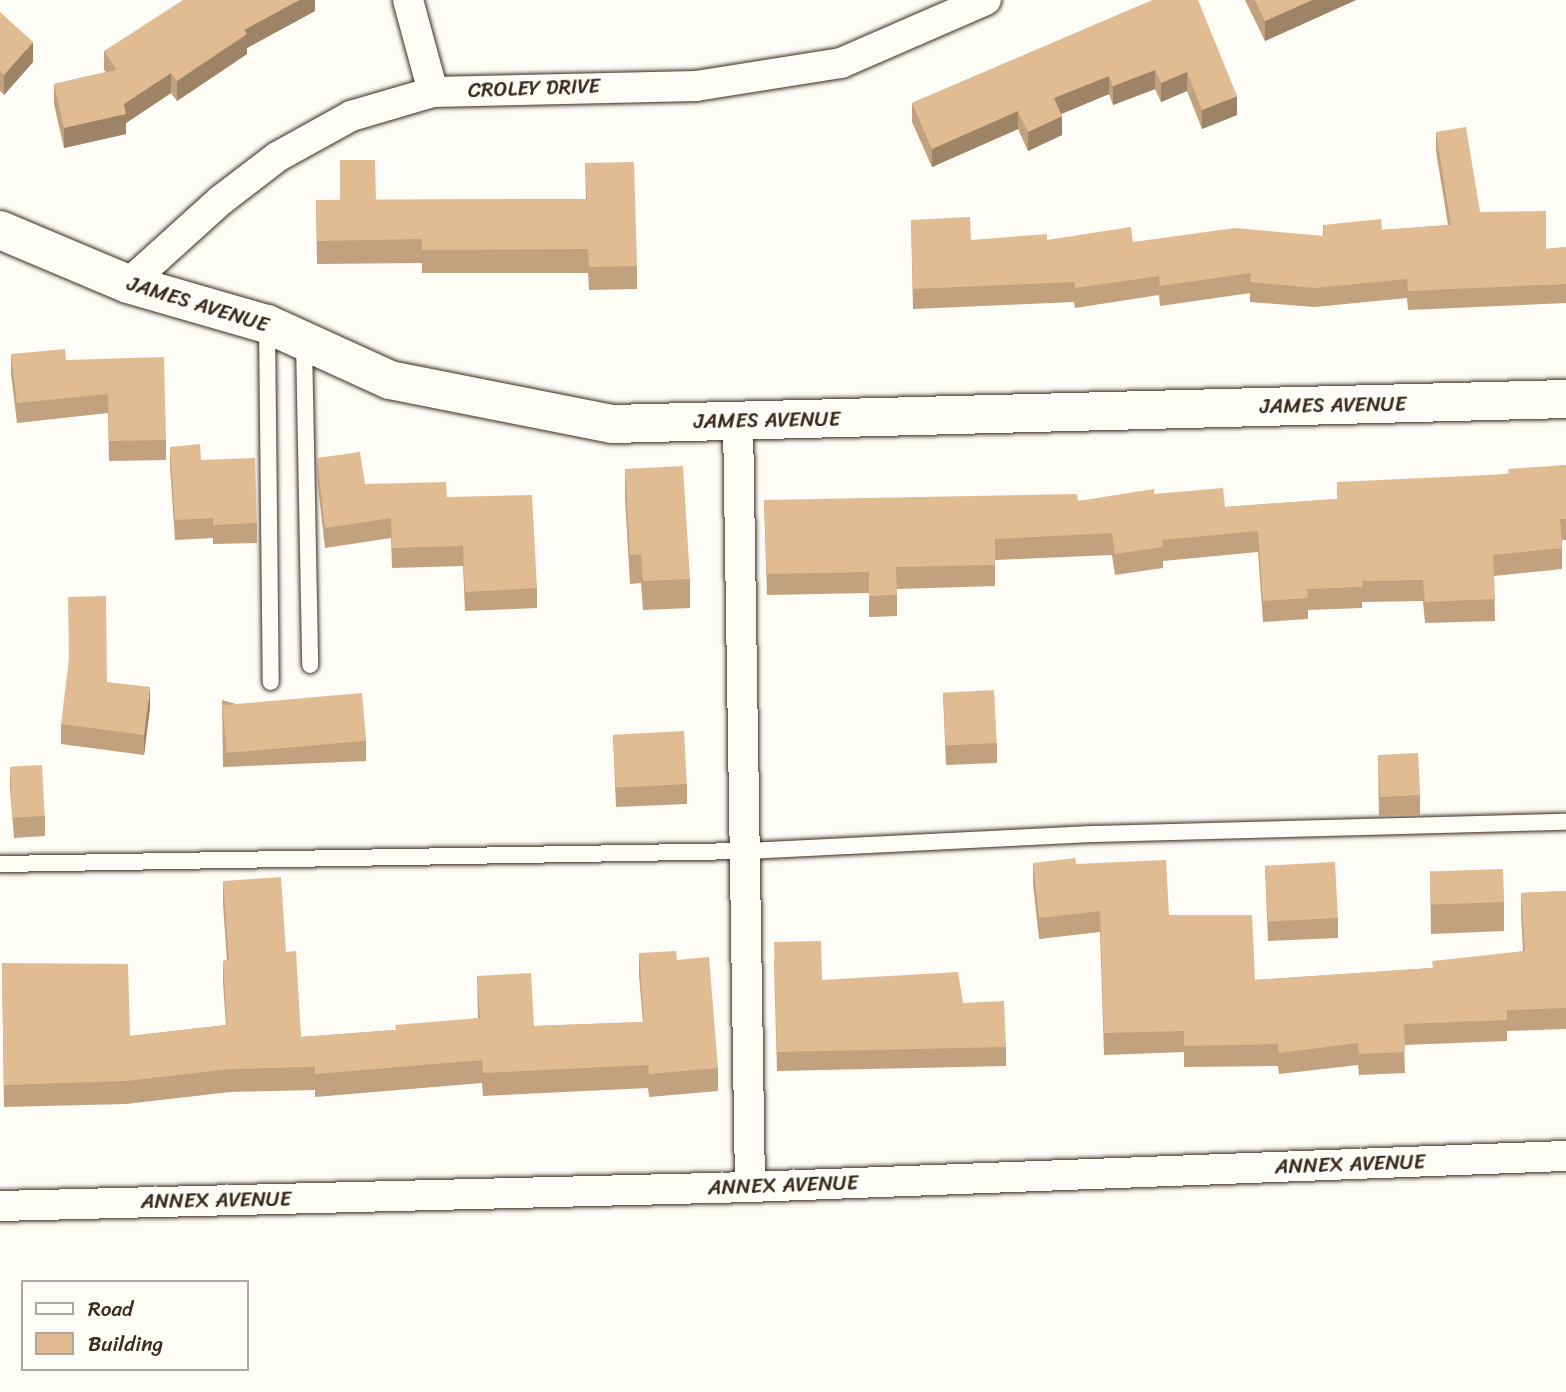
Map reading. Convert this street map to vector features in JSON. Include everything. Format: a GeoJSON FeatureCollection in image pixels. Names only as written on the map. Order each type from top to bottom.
{"type":"FeatureCollection","features":[{"type":"Feature","properties":{"kind":"street"},"geometry":{"type":"LineString","coordinates":[[408,0],[433,92]]}},
{"type":"Feature","properties":{"kind":"street","name":"CROLEY DRIVE"},"geometry":{"type":"LineString","coordinates":[[128,284],[221,200],[277,157],[351,116],[433,92],[696,86],[841,63],[986,0]]}},
{"type":"Feature","properties":{"kind":"street","name":"JAMES AVENUE"},"geometry":{"type":"LineString","coordinates":[[0,230],[128,284],[267,324],[390,380],[612,424],[1566,399]]}},
{"type":"Feature","properties":{"kind":"street"},"geometry":{"type":"LineString","coordinates":[[738,421],[750,1186]]}},
{"type":"Feature","properties":{"kind":"street","name":"ANNEX AVENUE"},"geometry":{"type":"LineString","coordinates":[[0,1206],[750,1186],[1566,1156]]}},
{"type":"Feature","properties":{"kind":"lane"},"geometry":{"type":"LineString","coordinates":[[267,324],[271,682]]}},
{"type":"Feature","properties":{"kind":"lane"},"geometry":{"type":"LineString","coordinates":[[304,341],[310,665]]}},
{"type":"Feature","properties":{"kind":"lane"},"geometry":{"type":"LineString","coordinates":[[0,864],[745,851],[1094,834],[1566,822]]}},
{"type":"Feature","properties":{"kind":"building"},"geometry":{"type":"Polygon","coordinates":[[[183,0],[299,0],[244,30],[247,34],[177,81],[171,73],[124,104],[126,114],[64,128],[54,84],[117,70],[104,51],[183,0]]]}},
{"type":"Feature","properties":{"kind":"building"},"geometry":{"type":"Polygon","coordinates":[[[1153,0],[1198,0],[1237,96],[1202,110],[1187,72],[1161,83],[1155,70],[1113,86],[1109,76],[1054,98],[1062,116],[1028,132],[1018,111],[932,149],[912,103],[1153,0]]]}},
{"type":"Feature","properties":{"kind":"building"},"geometry":{"type":"Polygon","coordinates":[[[1255,0],[1312,0],[1265,21],[1255,0]]]}},
{"type":"Feature","properties":{"kind":"building"},"geometry":{"type":"Polygon","coordinates":[[[0,12],[33,42],[4,75],[0,71],[0,12]]]}},
{"type":"Feature","properties":{"kind":"building"},"geometry":{"type":"Polygon","coordinates":[[[1466,127],[1480,212],[1546,211],[1546,249],[1566,247],[1566,284],[1408,291],[1407,279],[1315,288],[1250,282],[1251,273],[1160,286],[1159,276],[1075,288],[1074,282],[913,289],[911,220],[970,217],[971,240],[1047,234],[1047,240],[1131,227],[1133,242],[1235,228],[1324,236],[1323,225],[1381,219],[1382,230],[1451,225],[1436,132],[1466,127]]]}},
{"type":"Feature","properties":{"kind":"building"},"geometry":{"type":"Polygon","coordinates":[[[340,160],[375,160],[376,200],[587,199],[585,163],[634,162],[637,266],[589,267],[588,249],[422,250],[422,239],[317,241],[316,200],[340,200],[340,160]]]}},
{"type":"Feature","properties":{"kind":"building"},"geometry":{"type":"Polygon","coordinates":[[[65,349],[66,360],[164,357],[166,440],[109,441],[108,394],[17,403],[11,354],[65,349]]]}},
{"type":"Feature","properties":{"kind":"building"},"geometry":{"type":"Polygon","coordinates":[[[200,444],[201,460],[255,458],[257,523],[213,525],[213,518],[175,520],[170,447],[200,444]]]}},
{"type":"Feature","properties":{"kind":"building"},"geometry":{"type":"Polygon","coordinates":[[[360,452],[365,484],[446,482],[447,497],[532,495],[537,588],[465,592],[463,546],[392,548],[391,518],[325,528],[317,458],[360,452]]]}},
{"type":"Feature","properties":{"kind":"building"},"geometry":{"type":"Polygon","coordinates":[[[1566,465],[1566,519],[1560,519],[1562,548],[1493,555],[1495,599],[1425,602],[1423,580],[1362,581],[1362,587],[1307,589],[1308,598],[1263,601],[1258,531],[1162,540],[1163,547],[1115,554],[1112,533],[995,539],[995,565],[896,567],[897,595],[869,596],[869,572],[767,574],[764,500],[1077,494],[1078,501],[1154,489],[1154,494],[1223,488],[1225,507],[1337,499],[1337,482],[1509,474],[1508,469],[1566,465]]]}},
{"type":"Feature","properties":{"kind":"building"},"geometry":{"type":"Polygon","coordinates":[[[683,466],[690,579],[643,581],[641,554],[630,555],[625,469],[683,466]]]}},
{"type":"Feature","properties":{"kind":"building"},"geometry":{"type":"Polygon","coordinates":[[[106,596],[107,682],[150,687],[144,735],[61,724],[69,659],[68,597],[106,596]]]}},
{"type":"Feature","properties":{"kind":"building"},"geometry":{"type":"Polygon","coordinates":[[[994,690],[997,743],[946,746],[943,693],[994,690]]]}},
{"type":"Feature","properties":{"kind":"building"},"geometry":{"type":"Polygon","coordinates":[[[362,693],[366,741],[227,753],[223,705],[362,693]]]}},
{"type":"Feature","properties":{"kind":"building"},"geometry":{"type":"Polygon","coordinates":[[[684,731],[687,784],[616,788],[613,735],[684,731]]]}},
{"type":"Feature","properties":{"kind":"building"},"geometry":{"type":"Polygon","coordinates":[[[1418,753],[1420,795],[1380,797],[1378,755],[1418,753]]]}},
{"type":"Feature","properties":{"kind":"building"},"geometry":{"type":"Polygon","coordinates":[[[42,765],[45,816],[13,818],[10,767],[42,765]]]}},
{"type":"Feature","properties":{"kind":"building"},"geometry":{"type":"Polygon","coordinates":[[[1075,858],[1076,864],[1166,860],[1169,915],[1252,915],[1255,980],[1433,968],[1432,961],[1525,951],[1521,893],[1566,891],[1566,1008],[1507,1010],[1507,1020],[1404,1024],[1405,1052],[1359,1054],[1358,1043],[1279,1053],[1278,1044],[1184,1046],[1184,1031],[1104,1033],[1100,911],[1039,918],[1033,863],[1075,858]]]}},
{"type":"Feature","properties":{"kind":"building"},"geometry":{"type":"Polygon","coordinates":[[[1335,862],[1338,918],[1268,922],[1265,866],[1335,862]]]}},
{"type":"Feature","properties":{"kind":"building"},"geometry":{"type":"Polygon","coordinates":[[[1503,869],[1504,902],[1431,905],[1430,872],[1503,869]]]}},
{"type":"Feature","properties":{"kind":"building"},"geometry":{"type":"Polygon","coordinates":[[[281,877],[286,952],[296,951],[301,1037],[396,1030],[395,1025],[480,1018],[477,976],[531,973],[534,1026],[644,1022],[639,953],[676,951],[677,960],[709,957],[718,1068],[649,1074],[648,1065],[483,1073],[482,1060],[315,1074],[315,1067],[230,1069],[126,1081],[4,1085],[2,963],[128,964],[130,1036],[227,1025],[223,961],[229,960],[223,881],[281,877]]]}},
{"type":"Feature","properties":{"kind":"building"},"geometry":{"type":"Polygon","coordinates":[[[821,941],[822,980],[958,972],[963,1003],[1004,1001],[1006,1047],[777,1052],[774,942],[821,941]]]}}]}
